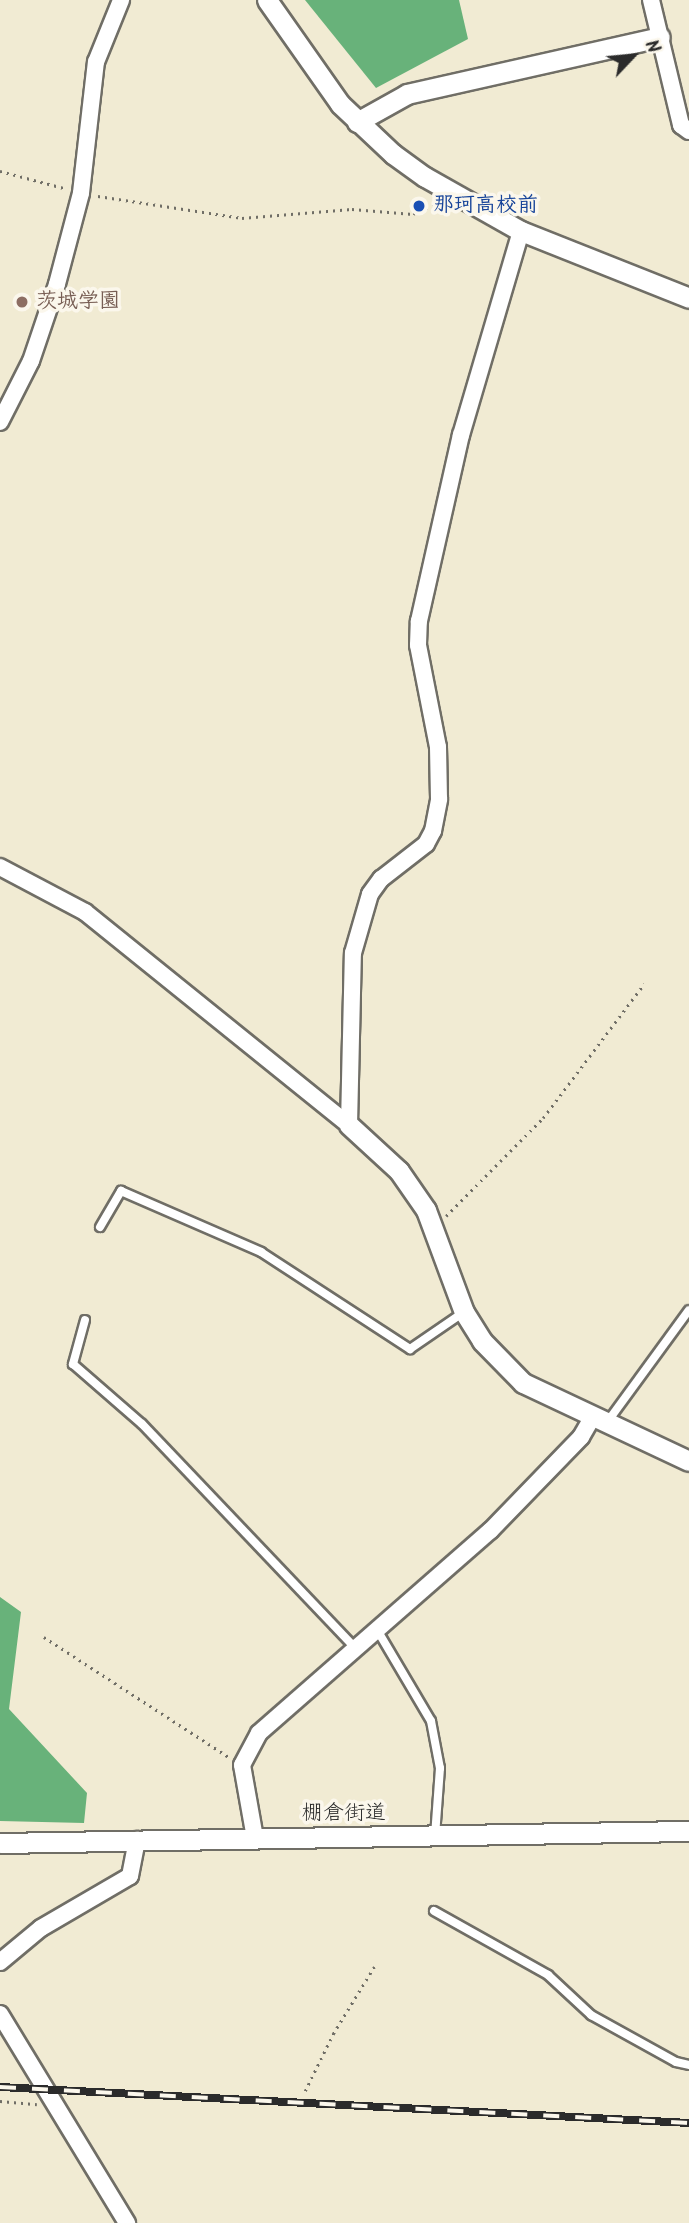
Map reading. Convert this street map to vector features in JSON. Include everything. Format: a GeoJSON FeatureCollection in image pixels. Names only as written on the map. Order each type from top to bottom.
{"type":"FeatureCollection","features":[{"type":"Feature","properties":{"kind":"street"},"geometry":{"type":"LineString","coordinates":[[0,422],[35,351],[80,193],[96,62],[121,0]]}},
{"type":"Feature","properties":{"kind":"street"},"geometry":{"type":"LineString","coordinates":[[267,0],[357,122],[393,155],[454,197],[521,230],[689,298]]}},
{"type":"Feature","properties":{"kind":"street"},"geometry":{"type":"LineString","coordinates":[[651,0],[681,125],[689,131]]}},
{"type":"Feature","properties":{"kind":"street"},"geometry":{"type":"LineString","coordinates":[[357,122],[407,93],[660,37]]}},
{"type":"Feature","properties":{"kind":"street"},"geometry":{"type":"LineString","coordinates":[[349,1125],[352,953],[370,894],[381,879],[426,844],[433,831],[439,799],[438,747],[418,645],[419,621],[461,435],[521,230]]}},
{"type":"Feature","properties":{"kind":"street"},"geometry":{"type":"LineString","coordinates":[[0,867],[85,912],[349,1125],[399,1171],[434,1228],[464,1312],[482,1341],[523,1383],[689,1461]]}},
{"type":"Feature","properties":{"kind":"street"},"geometry":{"type":"LineString","coordinates":[[255,1838],[242,1765],[259,1733],[354,1647],[490,1531],[599,1420]]}},
{"type":"Feature","properties":{"kind":"street","name":"棚倉街道"},"geometry":{"type":"LineString","coordinates":[[0,1843],[689,1831]]}},
{"type":"Feature","properties":{"kind":"street"},"geometry":{"type":"LineString","coordinates":[[0,1962],[41,1928],[130,1876],[137,1840]]}},
{"type":"Feature","properties":{"kind":"street"},"geometry":{"type":"LineString","coordinates":[[0,2014],[127,2223]]}},
{"type":"Feature","properties":{"kind":"lane"},"geometry":{"type":"LineString","coordinates":[[100,1227],[121,1191],[261,1252],[410,1349],[464,1312]]}},
{"type":"Feature","properties":{"kind":"lane"},"geometry":{"type":"LineString","coordinates":[[599,1420],[689,1310]]}},
{"type":"Feature","properties":{"kind":"lane"},"geometry":{"type":"LineString","coordinates":[[85,1320],[73,1364],[142,1424],[354,1647]]}},
{"type":"Feature","properties":{"kind":"lane"},"geometry":{"type":"LineString","coordinates":[[376,1628],[431,1721],[440,1768],[435,1836]]}},
{"type":"Feature","properties":{"kind":"lane"},"geometry":{"type":"LineString","coordinates":[[434,1911],[548,1975],[592,2015],[689,2065]]}},
{"type":"Feature","properties":{"kind":"path"},"geometry":{"type":"LineString","coordinates":[[0,171],[80,193],[242,218],[352,209],[413,215],[454,197]]}},
{"type":"Feature","properties":{"kind":"path"},"geometry":{"type":"LineString","coordinates":[[434,1228],[543,1118],[644,984]]}},
{"type":"Feature","properties":{"kind":"path"},"geometry":{"type":"LineString","coordinates":[[44,1637],[242,1765]]}},
{"type":"Feature","properties":{"kind":"path"},"geometry":{"type":"LineString","coordinates":[[305,2091],[374,1967]]}},
{"type":"Feature","properties":{"kind":"path"},"geometry":{"type":"LineString","coordinates":[[0,2101],[54,2105]]}},
{"type":"Feature","properties":{"kind":"green space"},"geometry":{"type":"Polygon","coordinates":[[[305,0],[459,0],[468,39],[376,88],[305,0]]]}},
{"type":"Feature","properties":{"kind":"green space"},"geometry":{"type":"Polygon","coordinates":[[[0,1597],[21,1612],[9,1709],[87,1793],[84,1823],[0,1821],[0,1597]]]}},
{"type":"Feature","properties":{"kind":"railway"},"geometry":{"type":"LineString","coordinates":[[0,2087],[689,2123]]}},
{"type":"Feature","properties":{"kind":"place","name":"那珂高校前"},"geometry":{"type":"Point","coordinates":[419,206]}},
{"type":"Feature","properties":{"kind":"place","name":"茨城学園"},"geometry":{"type":"Point","coordinates":[22,302]}}]}
